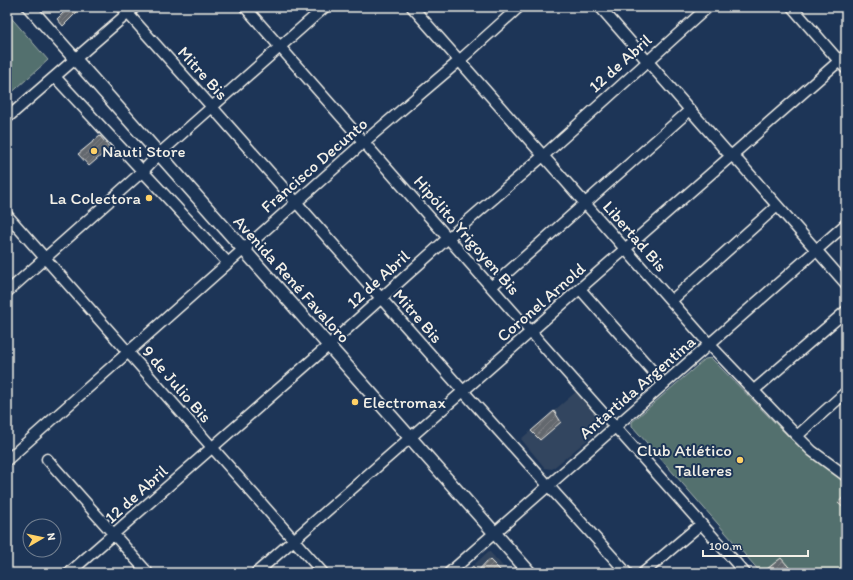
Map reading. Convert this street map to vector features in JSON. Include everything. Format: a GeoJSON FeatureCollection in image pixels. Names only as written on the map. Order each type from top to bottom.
{"type":"FeatureCollection","features":[{"type":"Feature","properties":{"kind":"main road","name":"Avenida René Favaloro"},"geometry":{"type":"LineString","coordinates":[[29,7],[530,573]]}},
{"type":"Feature","properties":{"kind":"street","name":"Hipólito Yrigoyen Bis"},"geometry":{"type":"LineString","coordinates":[[245,7],[530,332],[745,573]]}},
{"type":"Feature","properties":{"kind":"street"},"geometry":{"type":"LineString","coordinates":[[7,292],[143,171],[159,154],[325,7]]}},
{"type":"Feature","properties":{"kind":"street","name":"Libertad Bis"},"geometry":{"type":"LineString","coordinates":[[412,7],[709,344],[812,451],[846,476]]}},
{"type":"Feature","properties":{"kind":"street","name":"Francisco Decunto"},"geometry":{"type":"LineString","coordinates":[[7,460],[296,202],[519,7]]}},
{"type":"Feature","properties":{"kind":"street"},"geometry":{"type":"LineString","coordinates":[[600,7],[846,284]]}},
{"type":"Feature","properties":{"kind":"street","name":"12 de Abril"},"geometry":{"type":"LineString","coordinates":[[69,573],[543,156],[647,60],[708,7]]}},
{"type":"Feature","properties":{"kind":"street"},"geometry":{"type":"LineString","coordinates":[[792,7],[844,61]]}},
{"type":"Feature","properties":{"kind":"street"},"geometry":{"type":"LineString","coordinates":[[7,118],[55,77],[129,9]]}},
{"type":"Feature","properties":{"kind":"street","name":"Mitre Bis"},"geometry":{"type":"LineString","coordinates":[[129,9],[212,107],[463,391],[627,573]]}},
{"type":"Feature","properties":{"kind":"street","name":"Coronel Arnold"},"geometry":{"type":"LineString","coordinates":[[256,573],[731,155],[844,61]]}},
{"type":"Feature","properties":{"kind":"street"},"geometry":{"type":"LineString","coordinates":[[55,77],[228,263]]}},
{"type":"Feature","properties":{"kind":"street"},"geometry":{"type":"LineString","coordinates":[[491,287],[690,110]]}},
{"type":"Feature","properties":{"kind":"street"},"geometry":{"type":"LineString","coordinates":[[671,301],[777,206]]}},
{"type":"Feature","properties":{"kind":"street","name":"9 de Julio Bis"},"geometry":{"type":"LineString","coordinates":[[7,216],[323,573]]}},
{"type":"Feature","properties":{"kind":"street","name":"Antartida Argentina"},"geometry":{"type":"LineString","coordinates":[[449,573],[846,224]]}},
{"type":"Feature","properties":{"kind":"street"},"geometry":{"type":"LineString","coordinates":[[580,289],[664,384]]}},
{"type":"Feature","properties":{"kind":"street"},"geometry":{"type":"LineString","coordinates":[[753,391],[846,311]]}},
{"type":"Feature","properties":{"kind":"street"},"geometry":{"type":"LineString","coordinates":[[797,436],[846,392]]}},
{"type":"Feature","properties":{"kind":"street"},"geometry":{"type":"LineString","coordinates":[[47,458],[148,573]]}},
{"type":"Feature","properties":{"kind":"street"},"geometry":{"type":"LineString","coordinates":[[643,573],[702,524]]}},
{"type":"Feature","properties":{"kind":"shaded area"},"geometry":{"type":"Polygon","coordinates":[[[577,391],[607,424],[552,469],[545,468],[521,439],[577,391]]]}},
{"type":"Feature","properties":{"kind":"shaded area"},"geometry":{"type":"Polygon","coordinates":[[[489,551],[509,573],[465,573],[489,551]]]}},
{"type":"Feature","properties":{"kind":"green space"},"geometry":{"type":"Polygon","coordinates":[[[7,13],[48,60],[7,97],[7,13]]]}},
{"type":"Feature","properties":{"kind":"green space","name":"Club Atlético Talleres"},"geometry":{"type":"Polygon","coordinates":[[[711,358],[793,441],[846,483],[846,573],[761,573],[632,426],[632,422],[705,359],[711,358]]]}},
{"type":"Feature","properties":{"kind":"building"},"geometry":{"type":"Polygon","coordinates":[[[69,7],[82,7],[63,26],[57,19],[69,7]]]}},
{"type":"Feature","properties":{"kind":"building","name":"Nauti Store"},"geometry":{"type":"Polygon","coordinates":[[[100,136],[110,148],[89,166],[78,154],[100,136]]]}},
{"type":"Feature","properties":{"kind":"building"},"geometry":{"type":"Polygon","coordinates":[[[554,411],[561,422],[540,440],[531,431],[554,411]]]}},
{"type":"Feature","properties":{"kind":"building"},"geometry":{"type":"Polygon","coordinates":[[[846,494],[846,510],[838,503],[846,494]]]}},
{"type":"Feature","properties":{"kind":"building"},"geometry":{"type":"Polygon","coordinates":[[[781,558],[794,573],[762,573],[781,558]]]}},
{"type":"Feature","properties":{"kind":"building"},"geometry":{"type":"Polygon","coordinates":[[[489,559],[503,573],[476,573],[489,559]]]}},
{"type":"Feature","properties":{"kind":"building"},"geometry":{"type":"Polygon","coordinates":[[[473,566],[476,573],[465,573],[473,566]]]}},
{"type":"Feature","properties":{"kind":"place","name":"Nauti Store"},"geometry":{"type":"Point","coordinates":[94,151]}},
{"type":"Feature","properties":{"kind":"place","name":"La Colectora"},"geometry":{"type":"Point","coordinates":[149,198]}},
{"type":"Feature","properties":{"kind":"place","name":"Electromax"},"geometry":{"type":"Point","coordinates":[355,402]}},
{"type":"Feature","properties":{"kind":"place","name":"Club Atlético Talleres"},"geometry":{"type":"Point","coordinates":[740,460]}}]}
